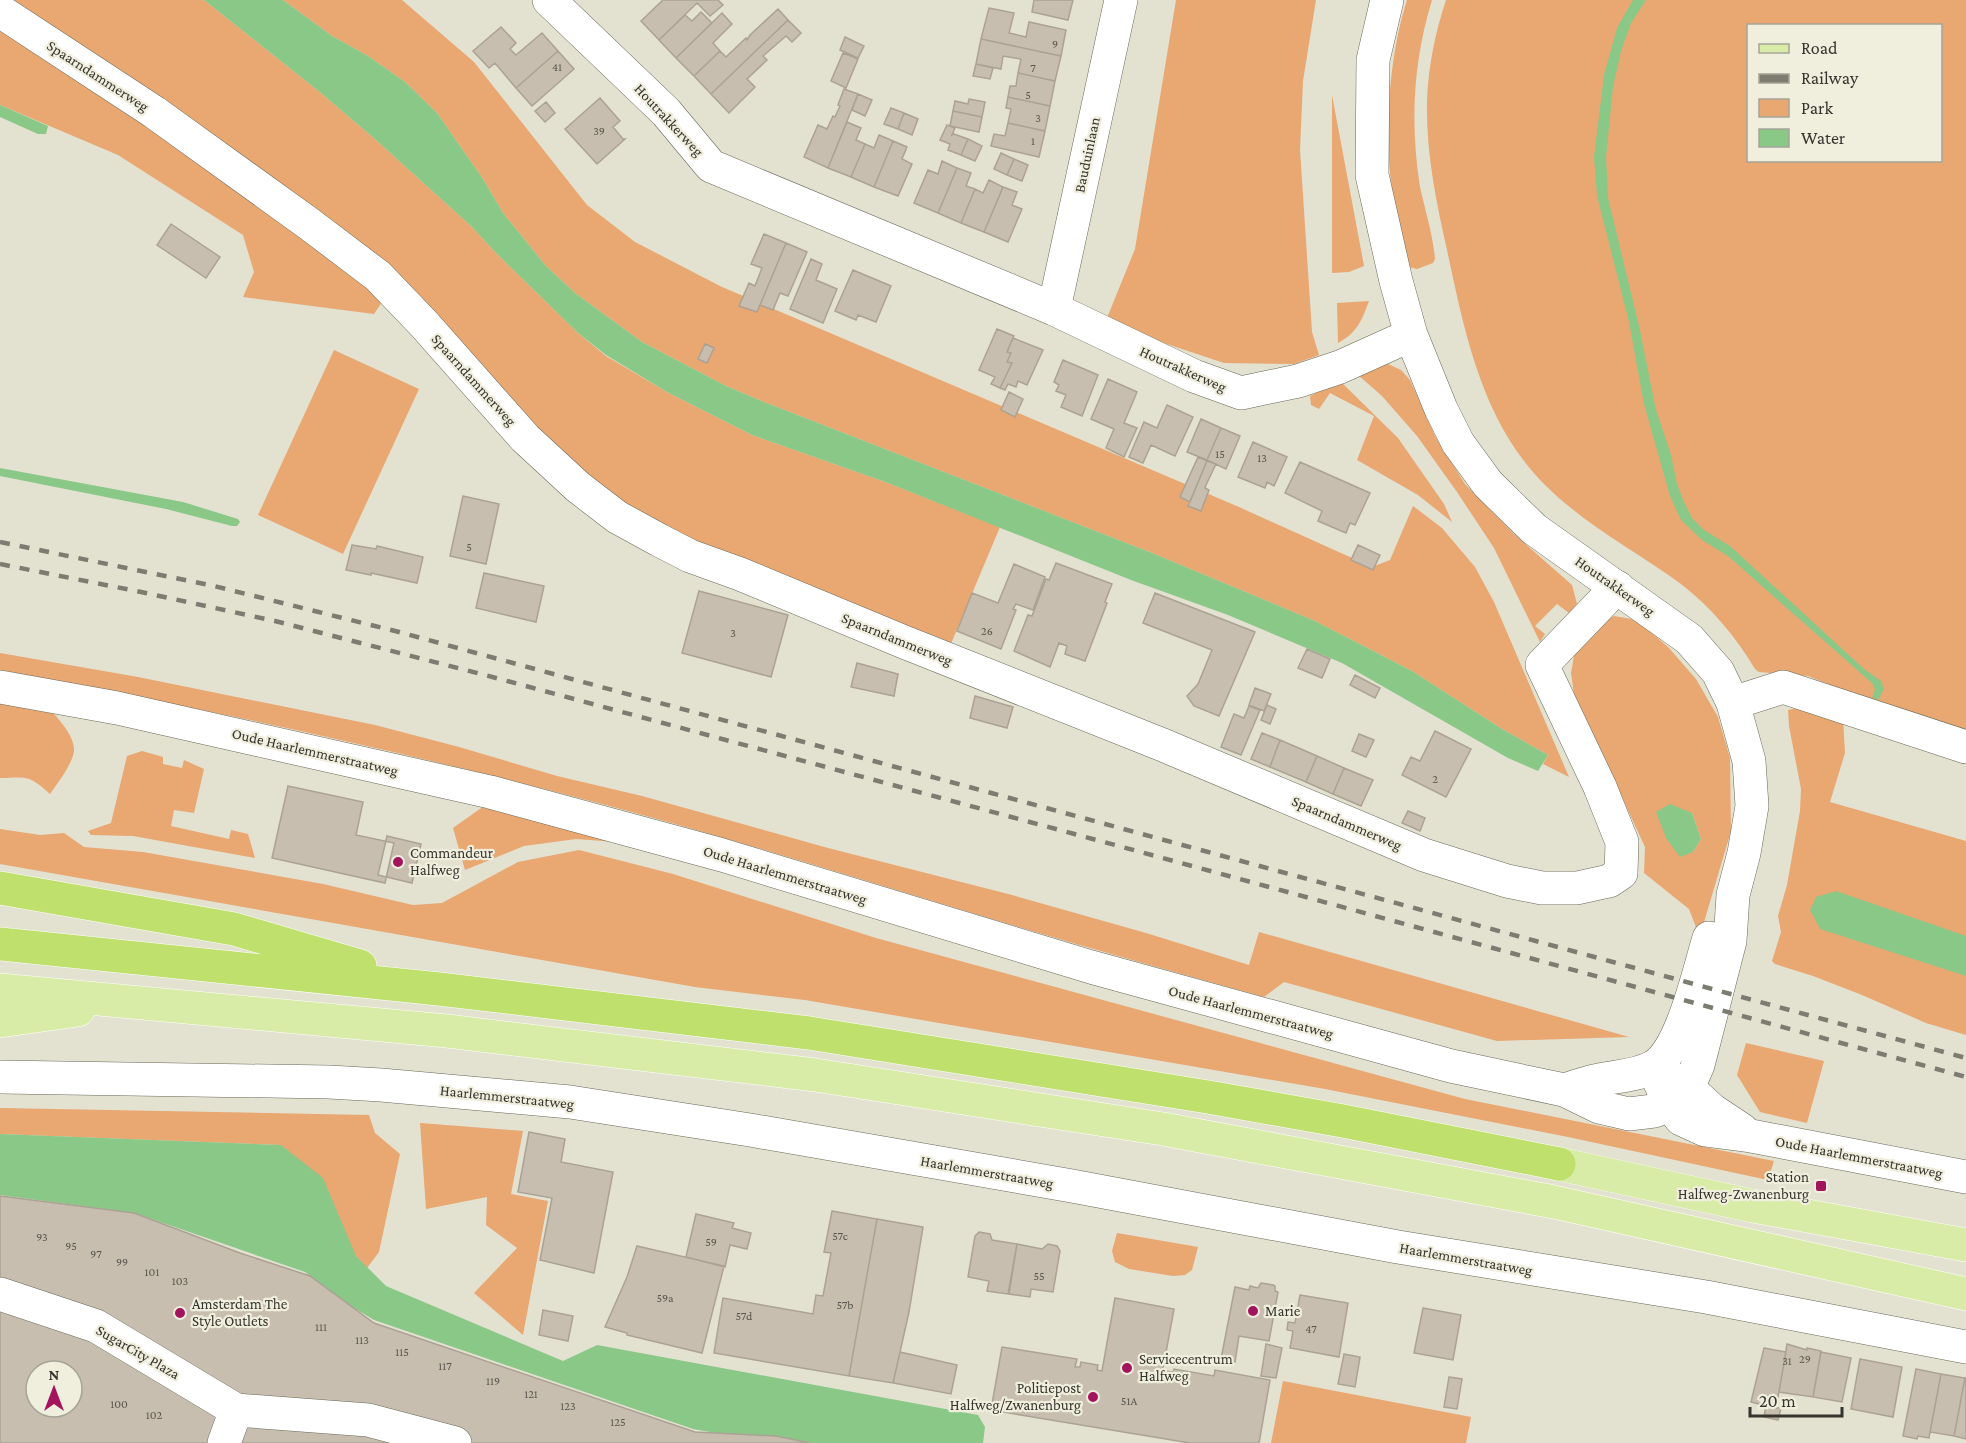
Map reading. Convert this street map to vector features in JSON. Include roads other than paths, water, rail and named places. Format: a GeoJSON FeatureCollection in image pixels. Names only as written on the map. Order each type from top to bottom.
{"type":"FeatureCollection","features":[{"type":"Feature","properties":{"kind":"highway"},"geometry":{"type":"LineString","coordinates":[[0,888],[234,929],[439,989]]}},
{"type":"Feature","properties":{"kind":"highway"},"geometry":{"type":"LineString","coordinates":[[0,944],[439,989],[820,1035],[1219,1099],[1558,1164]]}},
{"type":"Feature","properties":{"kind":"main road"},"geometry":{"type":"LineString","coordinates":[[0,990],[447,1031],[815,1075],[1163,1129],[1449,1182],[1670,1227],[1966,1294]]}},
{"type":"Feature","properties":{"kind":"main road"},"geometry":{"type":"LineString","coordinates":[[0,1021],[131,1002]]}},
{"type":"Feature","properties":{"kind":"main road"},"geometry":{"type":"LineString","coordinates":[[1558,1164],[1753,1206],[1966,1245]]}},
{"type":"Feature","properties":{"kind":"street","name":"Houtrakkerweg"},"geometry":{"type":"LineString","coordinates":[[549,0],[666,112],[711,166],[1054,309],[1194,376],[1241,393],[1298,381],[1340,367],[1411,335],[1441,409],[1458,443],[1488,484],[1534,529],[1689,639],[1718,672],[1733,703],[1749,761],[1752,806],[1744,853],[1733,895],[1730,940],[1698,1065],[1679,1097]]}},
{"type":"Feature","properties":{"kind":"street","name":"Bauduinlaan"},"geometry":{"type":"LineString","coordinates":[[1054,309],[1121,0]]}},
{"type":"Feature","properties":{"kind":"street"},"geometry":{"type":"LineString","coordinates":[[1387,0],[1373,60],[1372,175],[1411,335]]}},
{"type":"Feature","properties":{"kind":"street","name":"Spaarndammerweg"},"geometry":{"type":"LineString","coordinates":[[0,11],[154,112],[378,276],[424,324],[525,438],[578,487],[617,517],[690,556],[740,574],[1163,745],[1424,855],[1507,881],[1542,888],[1577,888],[1609,880],[1621,873],[1622,842],[1600,787],[1542,665],[1617,587]]}},
{"type":"Feature","properties":{"kind":"street","name":"Oude Haarlemmerstraatweg"},"geometry":{"type":"LineString","coordinates":[[0,687],[117,708],[490,792],[722,855],[1079,964],[1260,1015],[1451,1066],[1564,1090],[1599,1107],[1629,1113],[1654,1112],[1679,1097]]}},
{"type":"Feature","properties":{"kind":"street"},"geometry":{"type":"LineString","coordinates":[[1733,703],[1783,687],[1966,747]]}},
{"type":"Feature","properties":{"kind":"street","name":"Houtrakkerweg"},"geometry":{"type":"LineString","coordinates":[[1653,1067],[1666,1056],[1679,1034],[1710,935],[1733,895]]}},
{"type":"Feature","properties":{"kind":"street","name":"Oude Haarlemmerstraatweg"},"geometry":{"type":"LineString","coordinates":[[1564,1090],[1599,1080],[1624,1077],[1653,1067],[1679,1097],[1712,1110],[1751,1136],[1966,1177]]}},
{"type":"Feature","properties":{"kind":"street","name":"Haarlemmerstraatweg"},"geometry":{"type":"LineString","coordinates":[[0,1077],[339,1083],[570,1102],[750,1130],[1072,1186],[1420,1251],[1706,1297],[1966,1347]]}},
{"type":"Feature","properties":{"kind":"street","name":"SugarCity Plaza"},"geometry":{"type":"LineString","coordinates":[[0,1294],[96,1326],[236,1410],[368,1420],[455,1443]]}},
{"type":"Feature","properties":{"kind":"street"},"geometry":{"type":"LineString","coordinates":[[224,1443],[236,1410]]}},
{"type":"Feature","properties":{"kind":"water"},"geometry":{"type":"Polygon","coordinates":[[[204,0],[283,0],[332,36],[368,56],[405,82],[437,113],[483,179],[503,213],[546,266],[575,293],[642,342],[726,386],[764,402],[1152,553],[1315,621],[1412,671],[1502,729],[1548,755],[1538,771],[1508,758],[1342,663],[1228,615],[1131,580],[888,483],[752,435],[667,392],[606,355],[578,333],[472,227],[376,140],[204,0]]]}},
{"type":"Feature","properties":{"kind":"water"},"geometry":{"type":"Polygon","coordinates":[[[1633,0],[1646,0],[1631,23],[1621,51],[1613,87],[1606,157],[1608,198],[1639,326],[1656,410],[1671,455],[1677,484],[1692,518],[1704,530],[1730,546],[1864,669],[1881,681],[1884,689],[1878,700],[1872,697],[1875,690],[1873,684],[1728,556],[1702,540],[1681,520],[1670,496],[1644,404],[1629,322],[1597,196],[1594,157],[1604,75],[1617,28],[1633,0]]]}},
{"type":"Feature","properties":{"kind":"water"},"geometry":{"type":"Polygon","coordinates":[[[0,105],[48,126],[46,134],[38,134],[0,117],[0,105]]]}},
{"type":"Feature","properties":{"kind":"water"},"geometry":{"type":"Polygon","coordinates":[[[0,468],[183,502],[238,519],[240,522],[237,526],[232,526],[166,509],[0,476],[0,468]]]}},
{"type":"Feature","properties":{"kind":"water"},"geometry":{"type":"Polygon","coordinates":[[[1670,804],[1692,813],[1701,839],[1693,852],[1680,857],[1666,838],[1656,812],[1670,804]]]}},
{"type":"Feature","properties":{"kind":"water"},"geometry":{"type":"Polygon","coordinates":[[[1836,891],[1966,936],[1966,976],[1820,929],[1810,910],[1816,897],[1836,891]]]}},
{"type":"Feature","properties":{"kind":"water"},"geometry":{"type":"Polygon","coordinates":[[[0,1134],[281,1145],[323,1178],[356,1256],[386,1286],[563,1361],[597,1345],[978,1415],[985,1427],[983,1443],[773,1443],[693,1429],[374,1320],[346,1303],[305,1272],[134,1213],[0,1195],[0,1134]]]}},
{"type":"Feature","properties":{"kind":"railway"},"geometry":{"type":"LineString","coordinates":[[0,542],[214,586],[399,632],[1966,1058]]}},
{"type":"Feature","properties":{"kind":"railway"},"geometry":{"type":"LineString","coordinates":[[0,564],[275,621],[485,675],[1966,1077]]}},
{"type":"Feature","properties":{"kind":"place","name":"Commandeur Halfweg"},"geometry":{"type":"Point","coordinates":[398,862]}},
{"type":"Feature","properties":{"kind":"place","name":"Station Halfweg-Zwanenburg"},"geometry":{"type":"Point","coordinates":[1821,1186]}},
{"type":"Feature","properties":{"kind":"place","name":"Marie"},"geometry":{"type":"Point","coordinates":[1253,1311]}},
{"type":"Feature","properties":{"kind":"place","name":"Amsterdam The Style Outlets"},"geometry":{"type":"Point","coordinates":[180,1313]}},
{"type":"Feature","properties":{"kind":"place","name":"Servicecentrum Halfweg"},"geometry":{"type":"Point","coordinates":[1127,1368]}},
{"type":"Feature","properties":{"kind":"place","name":"Politiepost Halfweg/Zwanenburg"},"geometry":{"type":"Point","coordinates":[1093,1397]}}]}
